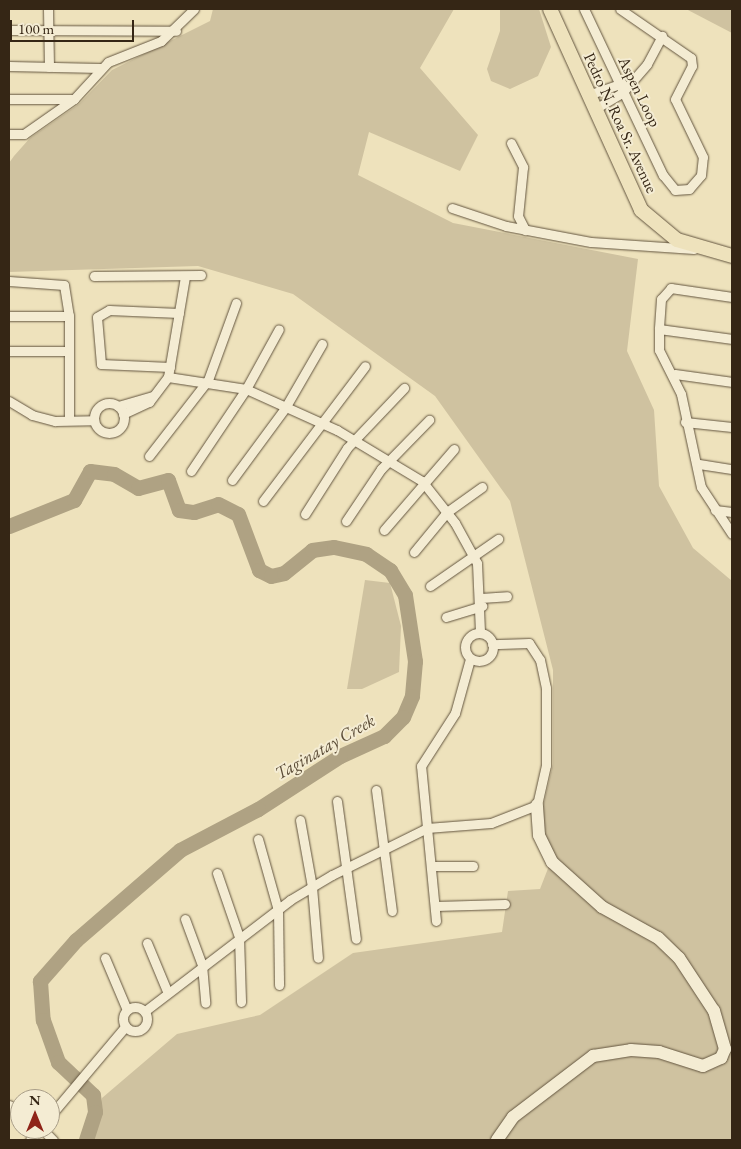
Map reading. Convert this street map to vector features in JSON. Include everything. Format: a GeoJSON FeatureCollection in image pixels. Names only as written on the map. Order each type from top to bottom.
{"type":"FeatureCollection","features":[{"type":"Feature","properties":{"kind":"main road","name":"Pedro N. Roa Sr. Avenue"},"geometry":{"type":"LineString","coordinates":[[550,9],[641,210],[666,234],[699,249],[732,256]]}},
{"type":"Feature","properties":{"kind":"street"},"geometry":{"type":"LineString","coordinates":[[48,9],[50,30],[48,67]]}},
{"type":"Feature","properties":{"kind":"street"},"geometry":{"type":"LineString","coordinates":[[9,134],[24,134],[74,99],[100,68],[176,31],[194,9]]}},
{"type":"Feature","properties":{"kind":"street","name":"Aspen Loop"},"geometry":{"type":"LineString","coordinates":[[584,9],[622,93],[670,186],[683,191],[695,184],[703,157],[675,99],[692,62],[662,36]]}},
{"type":"Feature","properties":{"kind":"street"},"geometry":{"type":"LineString","coordinates":[[595,109],[622,93],[662,36],[620,9]]}},
{"type":"Feature","properties":{"kind":"street"},"geometry":{"type":"LineString","coordinates":[[9,30],[176,31]]}},
{"type":"Feature","properties":{"kind":"street"},"geometry":{"type":"LineString","coordinates":[[9,66],[100,68]]}},
{"type":"Feature","properties":{"kind":"street"},"geometry":{"type":"LineString","coordinates":[[588,95],[617,82],[629,85]]}},
{"type":"Feature","properties":{"kind":"street"},"geometry":{"type":"LineString","coordinates":[[9,99],[74,99]]}},
{"type":"Feature","properties":{"kind":"street"},"geometry":{"type":"LineString","coordinates":[[511,143],[523,167],[518,216],[525,230]]}},
{"type":"Feature","properties":{"kind":"street"},"geometry":{"type":"LineString","coordinates":[[452,208],[525,230],[591,242],[699,249]]}},
{"type":"Feature","properties":{"kind":"street"},"geometry":{"type":"LineString","coordinates":[[94,276],[201,275]]}},
{"type":"Feature","properties":{"kind":"street"},"geometry":{"type":"LineString","coordinates":[[94,420],[104,404],[121,410],[149,402],[168,377],[185,276]]}},
{"type":"Feature","properties":{"kind":"street"},"geometry":{"type":"LineString","coordinates":[[9,281],[64,285],[69,316],[69,420]]}},
{"type":"Feature","properties":{"kind":"street"},"geometry":{"type":"LineString","coordinates":[[732,297],[671,288],[663,295],[659,329],[659,350],[675,374],[685,422],[699,464],[702,487],[732,534]]}},
{"type":"Feature","properties":{"kind":"street"},"geometry":{"type":"LineString","coordinates":[[149,456],[208,380],[236,303]]}},
{"type":"Feature","properties":{"kind":"street"},"geometry":{"type":"LineString","coordinates":[[170,367],[101,364],[97,317],[109,310],[180,313]]}},
{"type":"Feature","properties":{"kind":"street"},"geometry":{"type":"LineString","coordinates":[[9,316],[69,316]]}},
{"type":"Feature","properties":{"kind":"street"},"geometry":{"type":"LineString","coordinates":[[191,471],[246,390],[279,329]]}},
{"type":"Feature","properties":{"kind":"street"},"geometry":{"type":"LineString","coordinates":[[659,329],[732,339]]}},
{"type":"Feature","properties":{"kind":"street"},"geometry":{"type":"LineString","coordinates":[[232,480],[285,408],[322,344]]}},
{"type":"Feature","properties":{"kind":"street"},"geometry":{"type":"LineString","coordinates":[[9,351],[69,351]]}},
{"type":"Feature","properties":{"kind":"street"},"geometry":{"type":"LineString","coordinates":[[263,501],[364,366]]}},
{"type":"Feature","properties":{"kind":"street"},"geometry":{"type":"LineString","coordinates":[[675,374],[732,382]]}},
{"type":"Feature","properties":{"kind":"street"},"geometry":{"type":"LineString","coordinates":[[168,377],[208,380],[246,390],[322,422],[392,460],[422,482],[447,512],[473,554],[481,602],[480,633],[492,644],[529,643],[540,660],[546,688],[546,765],[537,805],[539,835],[552,862],[602,906],[674,953],[714,1011],[725,1049],[721,1058],[703,1066],[659,1052],[631,1050],[593,1056],[513,1117],[497,1140]]}},
{"type":"Feature","properties":{"kind":"street"},"geometry":{"type":"LineString","coordinates":[[305,514],[356,440],[404,388]]}},
{"type":"Feature","properties":{"kind":"street"},"geometry":{"type":"LineString","coordinates":[[9,401],[32,415],[69,420],[94,420]]}},
{"type":"Feature","properties":{"kind":"street"},"geometry":{"type":"LineString","coordinates":[[94,420],[98,428],[112,432],[122,424],[121,410]]}},
{"type":"Feature","properties":{"kind":"street"},"geometry":{"type":"LineString","coordinates":[[346,521],[381,469],[392,460],[428,420]]}},
{"type":"Feature","properties":{"kind":"street"},"geometry":{"type":"LineString","coordinates":[[685,422],[732,427]]}},
{"type":"Feature","properties":{"kind":"street"},"geometry":{"type":"LineString","coordinates":[[384,530],[422,482],[454,449]]}},
{"type":"Feature","properties":{"kind":"street"},"geometry":{"type":"LineString","coordinates":[[699,464],[732,469]]}},
{"type":"Feature","properties":{"kind":"street"},"geometry":{"type":"LineString","coordinates":[[414,552],[447,512],[482,486]]}},
{"type":"Feature","properties":{"kind":"street"},"geometry":{"type":"LineString","coordinates":[[715,510],[732,512]]}},
{"type":"Feature","properties":{"kind":"street"},"geometry":{"type":"LineString","coordinates":[[430,586],[473,554],[498,540]]}},
{"type":"Feature","properties":{"kind":"street"},"geometry":{"type":"LineString","coordinates":[[446,617],[481,602],[507,596]]}},
{"type":"Feature","properties":{"kind":"street"},"geometry":{"type":"LineString","coordinates":[[436,921],[433,866],[421,766],[455,713],[470,659],[466,641],[480,633]]}},
{"type":"Feature","properties":{"kind":"street"},"geometry":{"type":"LineString","coordinates":[[470,659],[485,660],[492,644]]}},
{"type":"Feature","properties":{"kind":"street"},"geometry":{"type":"LineString","coordinates":[[376,790],[387,848],[392,911]]}},
{"type":"Feature","properties":{"kind":"street"},"geometry":{"type":"LineString","coordinates":[[337,802],[349,867],[356,939]]}},
{"type":"Feature","properties":{"kind":"street"},"geometry":{"type":"LineString","coordinates":[[127,1010],[145,1011],[167,991],[239,937],[312,887],[427,828],[491,823],[537,805]]}},
{"type":"Feature","properties":{"kind":"street"},"geometry":{"type":"LineString","coordinates":[[300,820],[312,887],[318,958]]}},
{"type":"Feature","properties":{"kind":"street"},"geometry":{"type":"LineString","coordinates":[[258,839],[278,910],[280,985]]}},
{"type":"Feature","properties":{"kind":"street"},"geometry":{"type":"LineString","coordinates":[[433,866],[473,866]]}},
{"type":"Feature","properties":{"kind":"street"},"geometry":{"type":"LineString","coordinates":[[217,873],[239,937],[241,1002]]}},
{"type":"Feature","properties":{"kind":"street"},"geometry":{"type":"LineString","coordinates":[[436,906],[505,904]]}},
{"type":"Feature","properties":{"kind":"street"},"geometry":{"type":"LineString","coordinates":[[186,919],[202,965],[205,1003]]}},
{"type":"Feature","properties":{"kind":"street"},"geometry":{"type":"LineString","coordinates":[[147,942],[167,991]]}},
{"type":"Feature","properties":{"kind":"street"},"geometry":{"type":"LineString","coordinates":[[60,1103],[87,1068],[126,1027],[127,1010],[105,958]]}},
{"type":"Feature","properties":{"kind":"street"},"geometry":{"type":"LineString","coordinates":[[126,1027],[132,1031],[144,1029],[148,1018],[145,1011]]}},
{"type":"Feature","properties":{"kind":"shaded area"},"geometry":{"type":"Polygon","coordinates":[[[213,9],[454,9],[420,68],[478,135],[460,171],[369,132],[358,175],[453,223],[638,259],[627,351],[654,410],[659,486],[693,548],[732,581],[732,1140],[94,1140],[102,1098],[177,1034],[260,1015],[353,953],[502,932],[508,891],[540,889],[554,853],[542,836],[540,819],[553,764],[553,670],[510,501],[435,396],[293,294],[198,266],[9,272],[9,163],[14,156],[30,138],[79,104],[112,70],[210,21],[213,9]]]}},
{"type":"Feature","properties":{"kind":"shaded area"},"geometry":{"type":"Polygon","coordinates":[[[500,9],[539,9],[551,47],[538,76],[510,89],[491,81],[487,69],[500,31],[500,9]]]}},
{"type":"Feature","properties":{"kind":"shaded area"},"geometry":{"type":"Polygon","coordinates":[[[686,9],[731,9],[732,33],[686,9]]]}},
{"type":"Feature","properties":{"kind":"shaded area"},"geometry":{"type":"Polygon","coordinates":[[[365,580],[390,583],[401,626],[399,672],[362,689],[347,689],[365,580]]]}},
{"type":"Feature","properties":{"kind":"waterway","name":"Taginatay Creek"},"geometry":{"type":"LineString","coordinates":[[9,526],[74,500],[90,471],[114,474],[138,488],[168,480],[179,510],[194,512],[218,504],[238,514],[259,570],[271,576],[284,573],[312,550],[334,547],[366,554],[390,570],[405,595],[415,661],[412,696],[403,717],[384,736],[340,756],[258,809],[180,850],[76,940],[40,981],[43,1020],[58,1062],[93,1095],[95,1112],[86,1140]]}}]}
